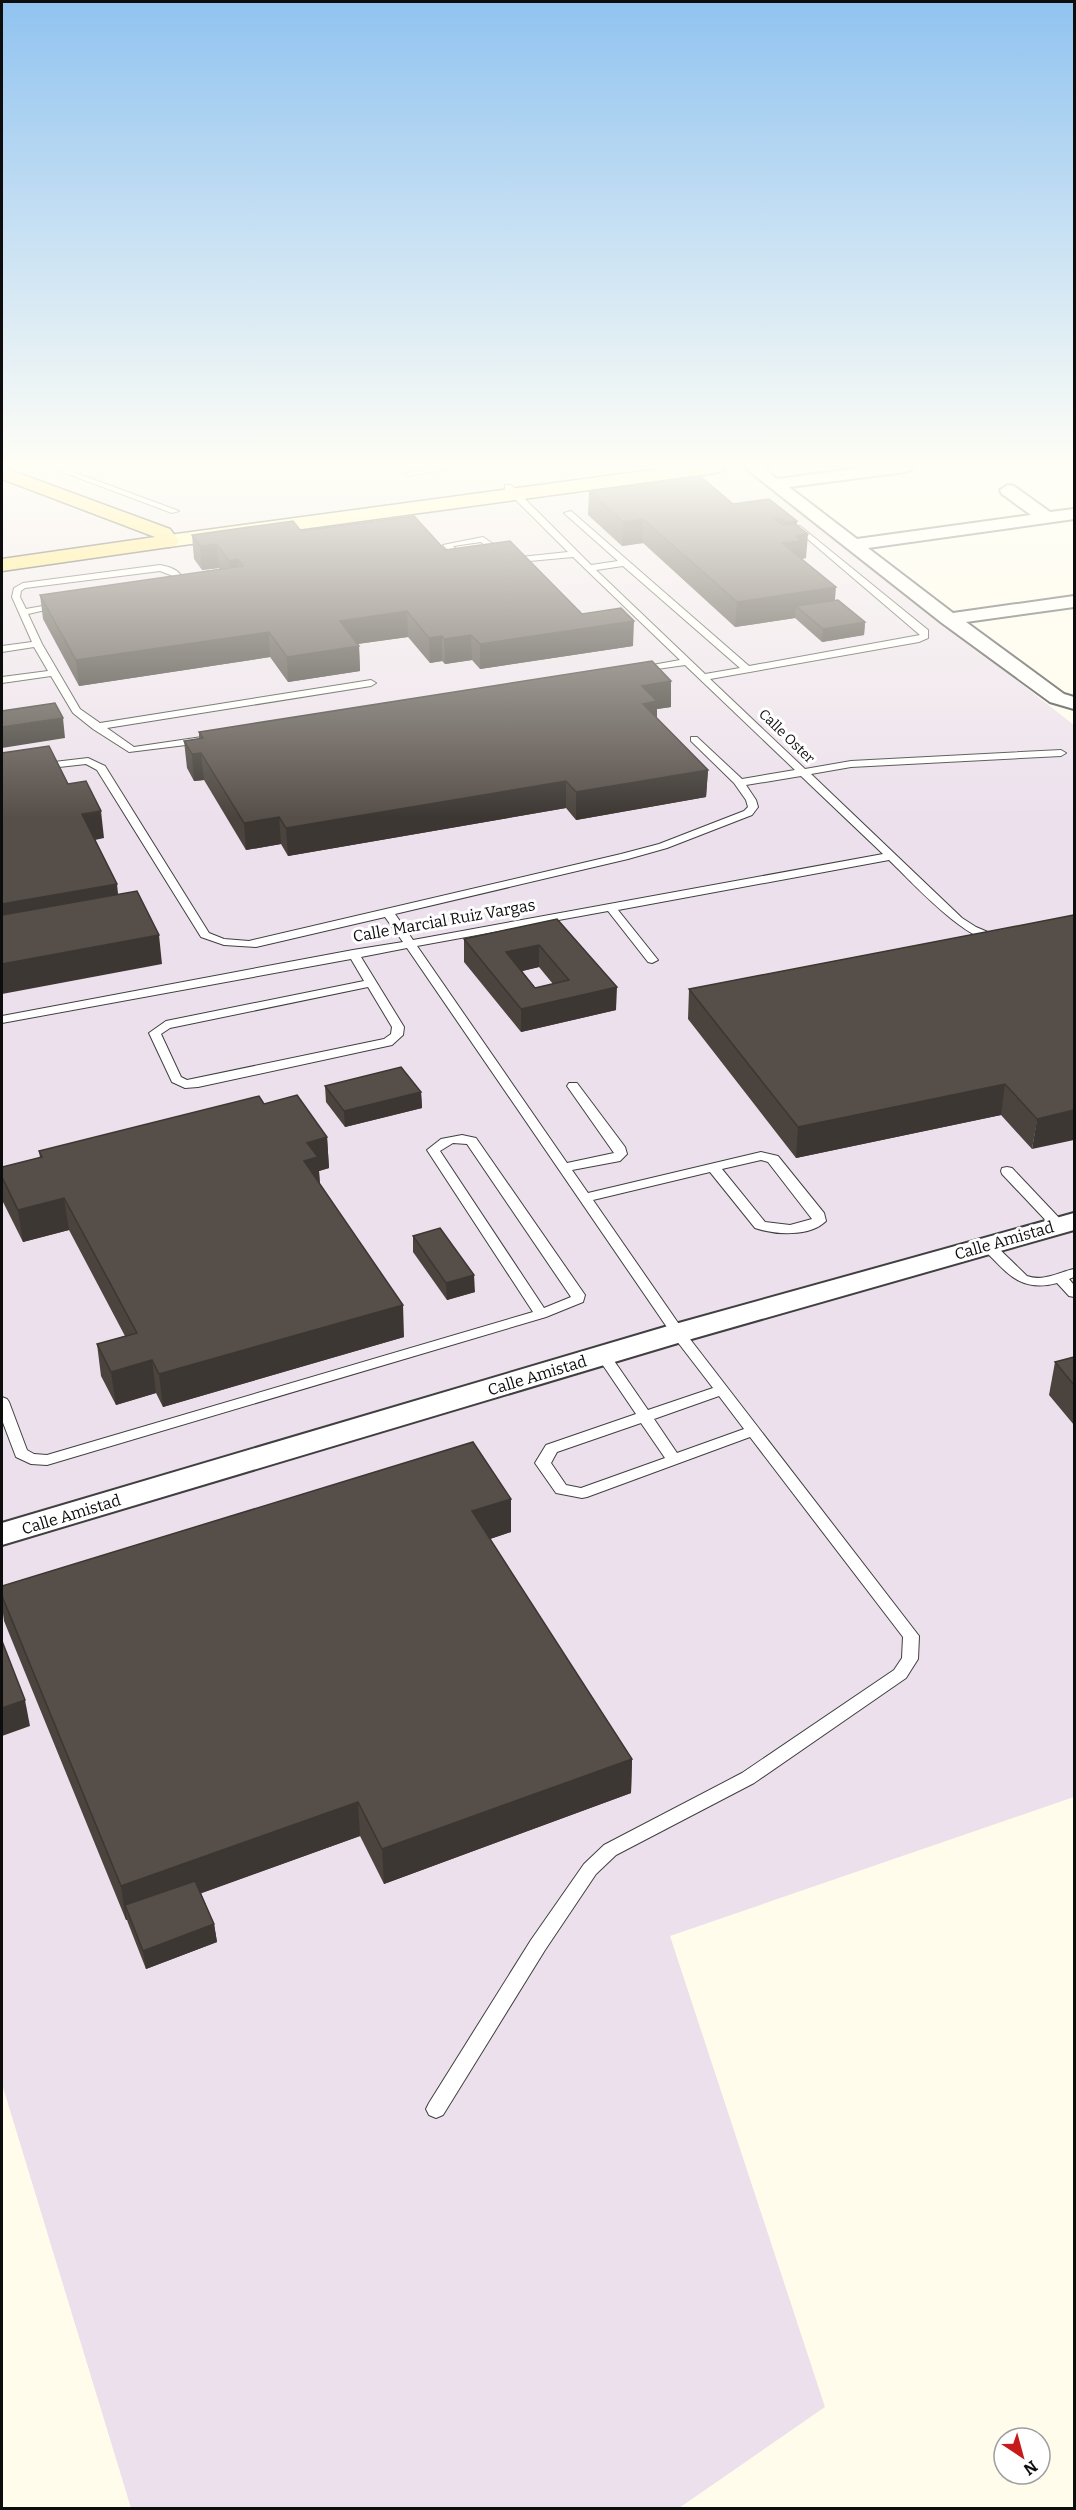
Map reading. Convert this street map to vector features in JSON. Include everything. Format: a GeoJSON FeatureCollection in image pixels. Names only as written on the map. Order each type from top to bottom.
{"type":"FeatureCollection","features":[{"type":"Feature","properties":{"kind":"street"},"geometry":{"type":"LineString","coordinates":[[904,584],[949,619],[1070,699]]}},
{"type":"Feature","properties":{"kind":"street"},"geometry":{"type":"LineString","coordinates":[[927,584],[1070,699]]}},
{"type":"Feature","properties":{"kind":"street"},"geometry":{"type":"LineString","coordinates":[[949,619],[1074,600]]}},
{"type":"Feature","properties":{"kind":"street","name":"Calle Amistad"},"geometry":{"type":"LineString","coordinates":[[2,1534],[678,1333],[1066,1223]]}},
{"type":"Feature","properties":{"kind":"lane"},"geometry":{"type":"LineString","coordinates":[[37,584],[23,586],[16,590],[16,597],[71,712],[132,750],[208,738]]}},
{"type":"Feature","properties":{"kind":"lane"},"geometry":{"type":"LineString","coordinates":[[164,590],[181,584]]}},
{"type":"Feature","properties":{"kind":"lane","name":"Calle Oster"},"geometry":{"type":"LineString","coordinates":[[606,584],[958,920],[988,936],[1006,942]]}},
{"type":"Feature","properties":{"kind":"lane"},"geometry":{"type":"LineString","coordinates":[[649,584],[747,669]]}},
{"type":"Feature","properties":{"kind":"lane"},"geometry":{"type":"LineString","coordinates":[[703,677],[919,639],[925,636],[926,632],[868,584]]}},
{"type":"Feature","properties":{"kind":"lane"},"geometry":{"type":"LineString","coordinates":[[22,612],[69,605]]}},
{"type":"Feature","properties":{"kind":"lane"},"geometry":{"type":"LineString","coordinates":[[2,650],[37,644]]}},
{"type":"Feature","properties":{"kind":"lane"},"geometry":{"type":"LineString","coordinates":[[629,671],[687,662]]}},
{"type":"Feature","properties":{"kind":"lane"},"geometry":{"type":"LineString","coordinates":[[2,680],[54,673]]}},
{"type":"Feature","properties":{"kind":"lane"},"geometry":{"type":"LineString","coordinates":[[96,727],[371,683]]}},
{"type":"Feature","properties":{"kind":"lane"},"geometry":{"type":"LineString","coordinates":[[34,767],[88,761],[101,768],[206,935],[217,941],[256,944],[624,857],[663,846],[748,813],[753,807],[753,801],[739,783],[694,739]]}},
{"type":"Feature","properties":{"kind":"lane"},"geometry":{"type":"LineString","coordinates":[[739,783],[851,764],[1061,753]]}},
{"type":"Feature","properties":{"kind":"lane","name":"Calle Marcial Ruiz Vargas"},"geometry":{"type":"LineString","coordinates":[[2,1019],[892,856]]}},
{"type":"Feature","properties":{"kind":"lane"},"geometry":{"type":"LineString","coordinates":[[610,907],[652,960]]}},
{"type":"Feature","properties":{"kind":"lane"},"geometry":{"type":"LineString","coordinates":[[389,914],[678,1333],[911,1636],[910,1659],[900,1674],[748,1778],[610,1850],[590,1869],[436,2109]]}},
{"type":"Feature","properties":{"kind":"lane"},"geometry":{"type":"LineString","coordinates":[[353,953],[398,1027],[397,1035],[388,1042],[198,1083],[185,1084],[176,1079],[155,1034],[166,1025],[371,983]]}},
{"type":"Feature","properties":{"kind":"lane"},"geometry":{"type":"LineString","coordinates":[[563,1168],[615,1158],[621,1154],[573,1086]]}},
{"type":"Feature","properties":{"kind":"lane"},"geometry":{"type":"LineString","coordinates":[[2,1405],[21,1453],[31,1459],[48,1460],[541,1314],[578,1299],[578,1295],[472,1141],[462,1138],[439,1144],[433,1150],[541,1314]]}},
{"type":"Feature","properties":{"kind":"lane"},"geometry":{"type":"LineString","coordinates":[[584,1198],[761,1156],[773,1159],[819,1216],[819,1221],[786,1229],[767,1229],[760,1225],[714,1168]]}},
{"type":"Feature","properties":{"kind":"lane"},"geometry":{"type":"LineString","coordinates":[[1007,1171],[1066,1223]]}},
{"type":"Feature","properties":{"kind":"lane"},"geometry":{"type":"LineString","coordinates":[[987,1245],[1028,1282],[1035,1284],[1074,1273]]}},
{"type":"Feature","properties":{"kind":"lane"},"geometry":{"type":"LineString","coordinates":[[1059,1277],[1074,1293]]}},
{"type":"Feature","properties":{"kind":"lane"},"geometry":{"type":"LineString","coordinates":[[603,1355],[674,1460]]}},
{"type":"Feature","properties":{"kind":"lane"},"geometry":{"type":"LineString","coordinates":[[721,1390],[551,1449],[543,1463],[561,1489],[571,1493],[582,1493],[753,1431]]}},
{"type":"Feature","properties":{"kind":"shaded area"},"geometry":{"type":"Polygon","coordinates":[[[2,584],[893,584],[1074,725],[1074,1797],[670,1936],[825,2407],[679,2508],[131,2508],[2,2084],[2,584]]]}},
{"type":"Feature","properties":{"kind":"building"},"geometry":{"type":"Polygon","coordinates":[[[116,584],[553,584],[582,614],[621,608],[634,621],[480,644],[471,635],[444,639],[442,636],[429,638],[407,611],[340,621],[359,646],[287,657],[269,632],[76,660],[40,595],[116,584]]]}},
{"type":"Feature","properties":{"kind":"building"},"geometry":{"type":"Polygon","coordinates":[[[717,584],[832,584],[836,587],[737,602],[717,584]]]}},
{"type":"Feature","properties":{"kind":"building"},"geometry":{"type":"Polygon","coordinates":[[[838,600],[865,622],[823,629],[796,606],[838,600]]]}},
{"type":"Feature","properties":{"kind":"building"},"geometry":{"type":"Polygon","coordinates":[[[652,661],[671,681],[642,686],[657,701],[643,704],[708,770],[576,792],[566,781],[286,828],[279,817],[244,823],[201,753],[192,754],[184,741],[203,738],[199,732],[652,661]]]}},
{"type":"Feature","properties":{"kind":"building"},"geometry":{"type":"Polygon","coordinates":[[[55,703],[63,718],[2,727],[2,711],[55,703]]]}},
{"type":"Feature","properties":{"kind":"building"},"geometry":{"type":"Polygon","coordinates":[[[49,746],[68,784],[86,781],[101,811],[82,814],[117,884],[2,904],[2,753],[49,746]]]}},
{"type":"Feature","properties":{"kind":"building"},"geometry":{"type":"Polygon","coordinates":[[[137,891],[159,935],[2,964],[2,915],[137,891]]]}},
{"type":"Feature","properties":{"kind":"building"},"geometry":{"type":"Polygon","coordinates":[[[1074,915],[1074,1110],[1037,1119],[1005,1084],[798,1127],[689,989],[1074,915]]]}},
{"type":"Feature","properties":{"kind":"building"},"geometry":{"type":"Polygon","coordinates":[[[557,919],[617,987],[521,1009],[464,939],[557,919]],[[539,945],[506,952],[535,988],[569,980],[539,945]]]}},
{"type":"Feature","properties":{"kind":"building"},"geometry":{"type":"Polygon","coordinates":[[[401,1067],[421,1092],[344,1111],[325,1086],[401,1067]]]}},
{"type":"Feature","properties":{"kind":"building"},"geometry":{"type":"Polygon","coordinates":[[[297,1095],[327,1137],[307,1143],[318,1157],[304,1161],[403,1305],[159,1374],[152,1360],[111,1372],[97,1344],[137,1333],[64,1198],[18,1210],[2,1177],[2,1167],[42,1157],[39,1151],[259,1096],[264,1104],[297,1095]]]}},
{"type":"Feature","properties":{"kind":"building"},"geometry":{"type":"Polygon","coordinates":[[[440,1228],[474,1275],[446,1283],[413,1236],[440,1228]]]}},
{"type":"Feature","properties":{"kind":"building"},"geometry":{"type":"Polygon","coordinates":[[[1074,1357],[1074,1385],[1055,1362],[1074,1357]]]}},
{"type":"Feature","properties":{"kind":"building"},"geometry":{"type":"Polygon","coordinates":[[[473,1442],[511,1499],[472,1511],[632,1759],[382,1849],[358,1802],[121,1886],[2,1596],[2,1586],[473,1442]]]}},
{"type":"Feature","properties":{"kind":"building"},"geometry":{"type":"Polygon","coordinates":[[[2,1641],[25,1700],[2,1708],[2,1641]]]}},
{"type":"Feature","properties":{"kind":"building"},"geometry":{"type":"Polygon","coordinates":[[[195,1881],[214,1924],[143,1951],[125,1905],[195,1881]]]}}]}
